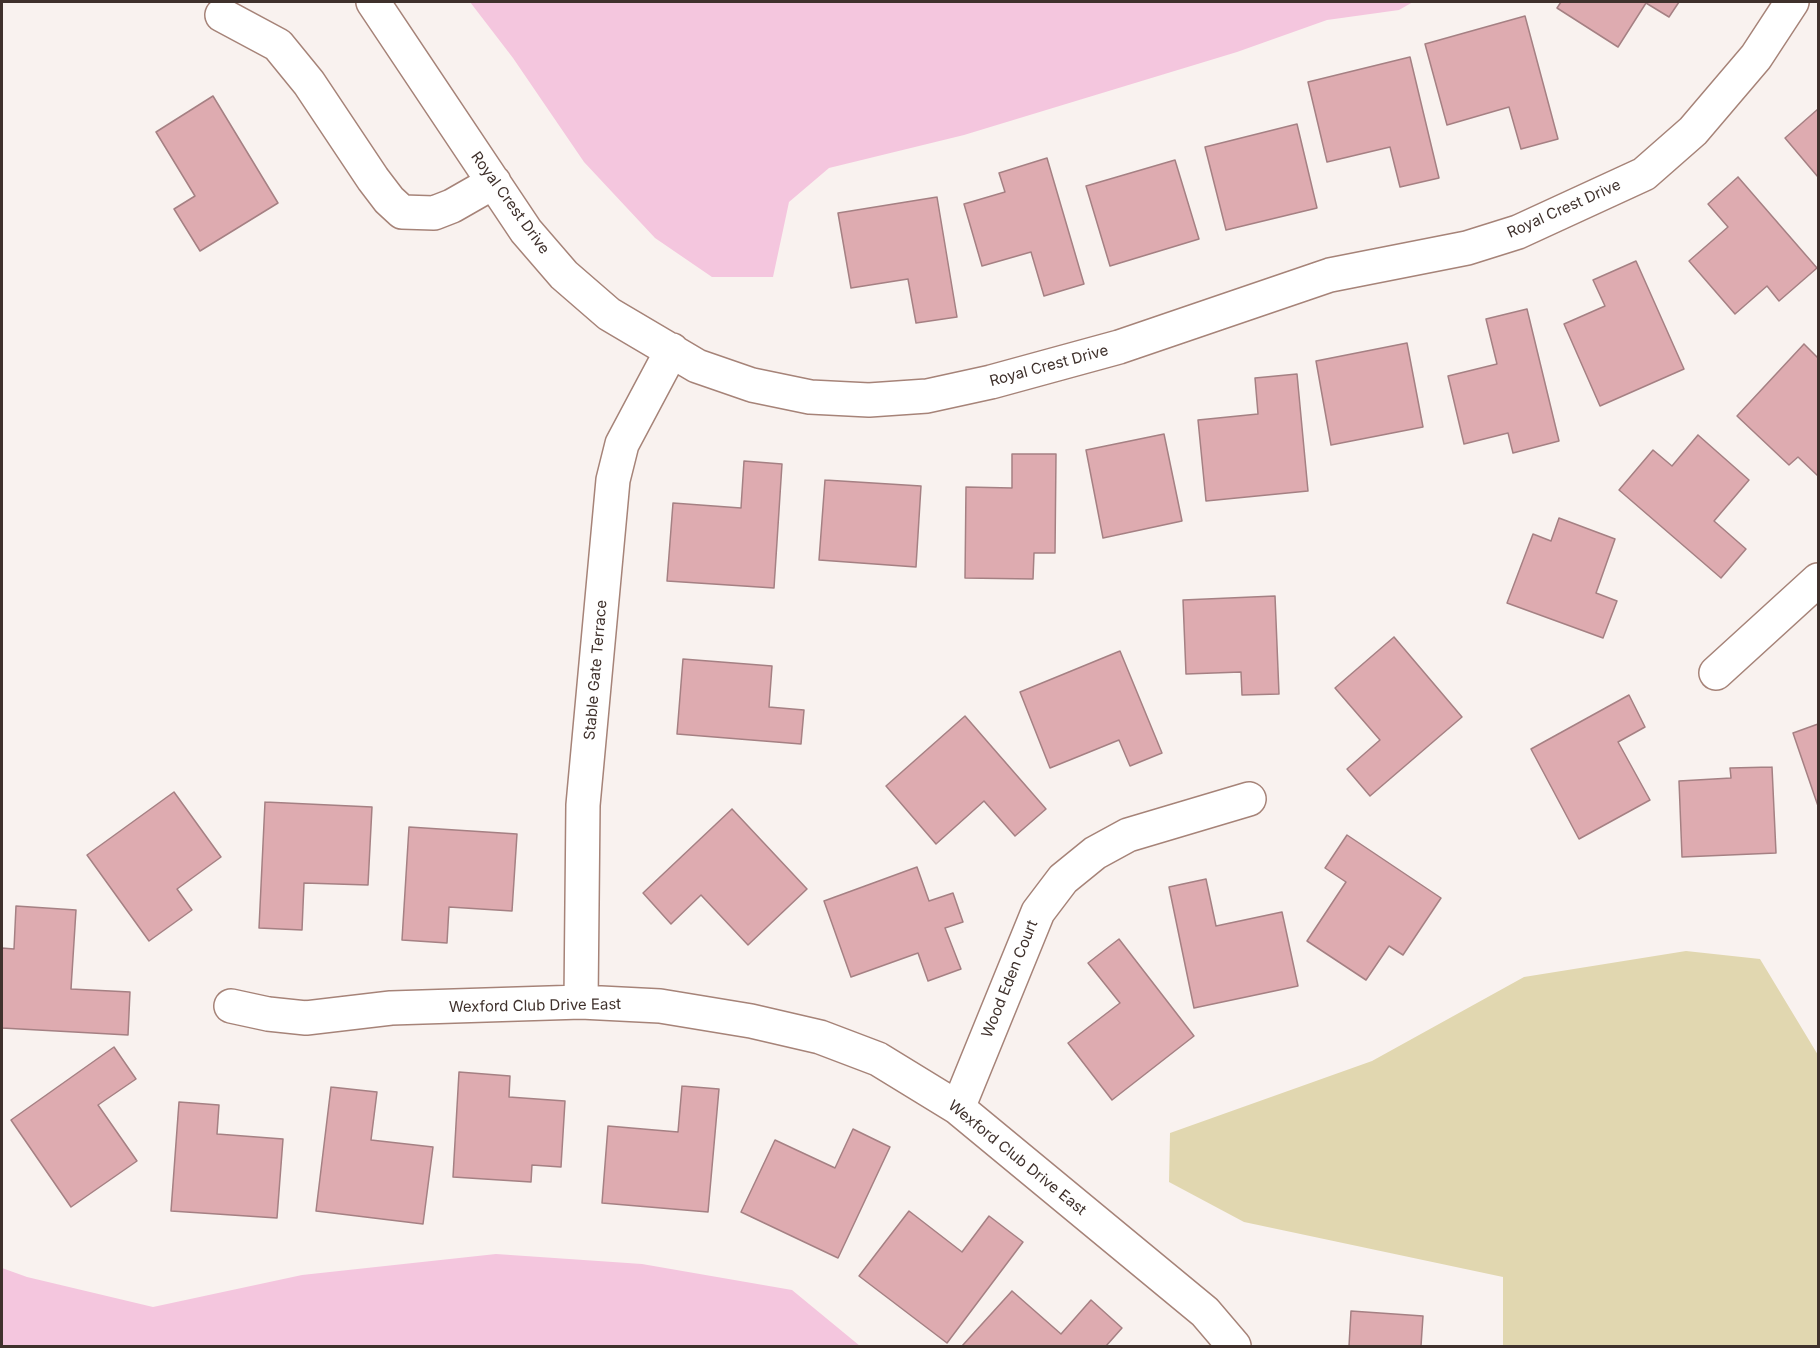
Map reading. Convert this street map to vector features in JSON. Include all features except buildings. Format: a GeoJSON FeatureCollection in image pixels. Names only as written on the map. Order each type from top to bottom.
{"type":"FeatureCollection","features":[{"type":"Feature","properties":{"kind":"street","name":"Royal Crest Drive"},"geometry":{"type":"LineString","coordinates":[[373,2],[526,231],[564,275],[609,314],[697,366],[752,385],[810,397],[869,400],[927,396],[991,382],[1119,347],[1330,275],[1467,248],[1518,232],[1644,174],[1693,131],[1756,57],[1792,2]]}},
{"type":"Feature","properties":{"kind":"street"},"geometry":{"type":"LineString","coordinates":[[222,15],[278,45],[309,83],[373,179],[389,200],[402,212],[434,213],[452,206],[494,182]]}},
{"type":"Feature","properties":{"kind":"street","name":"Stable Gate Terrace"},"geometry":{"type":"LineString","coordinates":[[581,1002],[583,805],[614,480],[622,444],[672,350]]}},
{"type":"Feature","properties":{"kind":"street"},"geometry":{"type":"LineString","coordinates":[[1716,673],[1818,580]]}},
{"type":"Feature","properties":{"kind":"street","name":"Wood Eden Court"},"geometry":{"type":"LineString","coordinates":[[958,1108],[1038,912],[1063,879],[1095,853],[1128,835],[1249,799]]}},
{"type":"Feature","properties":{"kind":"street","name":"Wexford Club Drive East"},"geometry":{"type":"LineString","coordinates":[[231,1006],[268,1014],[306,1018],[391,1008],[581,1002],[660,1006],[751,1021],[820,1037],[878,1059],[958,1108],[1205,1312],[1234,1347]]}},
{"type":"Feature","properties":{"kind":"shaded area"},"geometry":{"type":"Polygon","coordinates":[[[470,2],[1413,2],[1399,10],[1327,20],[1237,52],[964,135],[829,168],[789,202],[773,277],[712,277],[655,238],[584,162],[513,58],[470,2]]]}},
{"type":"Feature","properties":{"kind":"shaded area"},"geometry":{"type":"Polygon","coordinates":[[[1686,951],[1760,959],[1818,1055],[1818,1346],[1503,1346],[1503,1277],[1244,1222],[1169,1182],[1170,1133],[1372,1061],[1524,977],[1686,951]]]}},
{"type":"Feature","properties":{"kind":"shaded area"},"geometry":{"type":"Polygon","coordinates":[[[496,1254],[642,1264],[792,1290],[860,1346],[2,1346],[2,1268],[27,1277],[153,1307],[302,1275],[496,1254]]]}}]}
